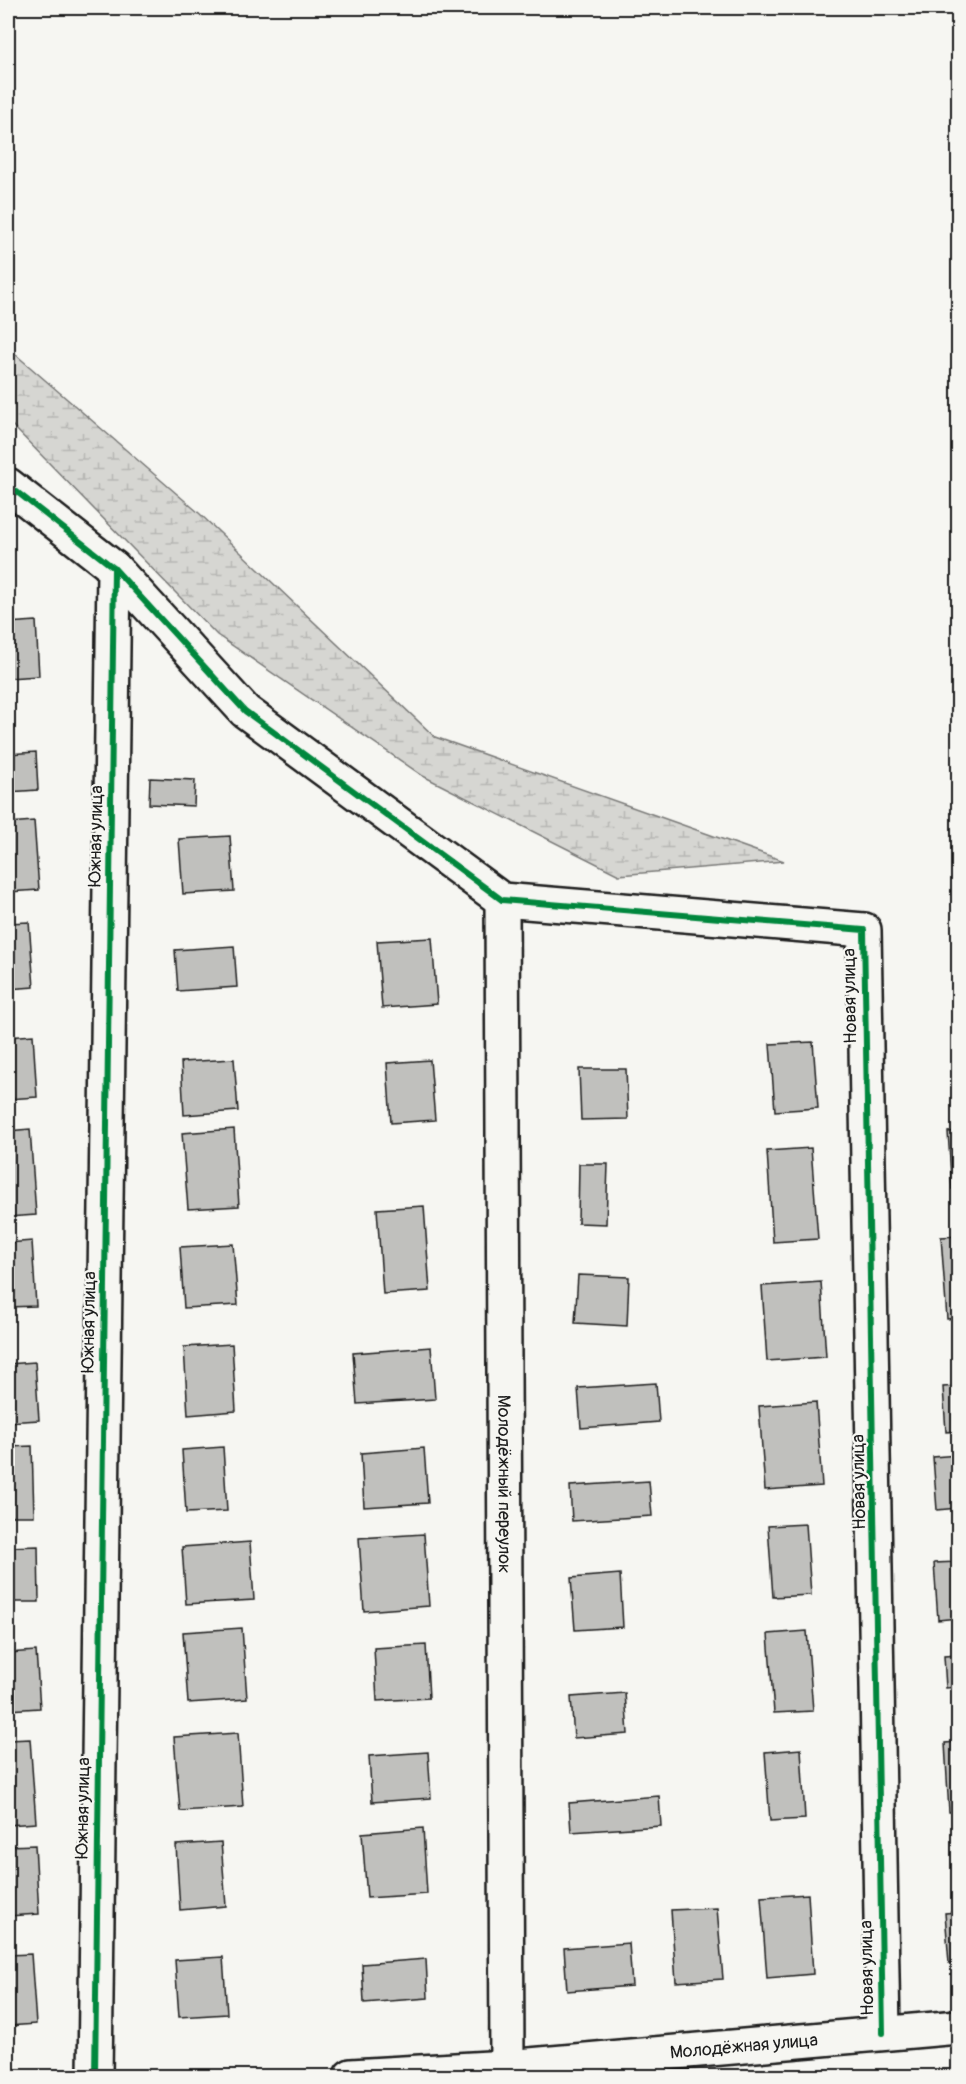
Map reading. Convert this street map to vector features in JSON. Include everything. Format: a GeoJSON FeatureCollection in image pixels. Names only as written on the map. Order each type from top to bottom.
{"type":"FeatureCollection","features":[{"type":"Feature","properties":{"kind":"street"},"geometry":{"type":"LineString","coordinates":[[8,485],[114,568],[245,711],[502,900]]}},
{"type":"Feature","properties":{"kind":"street","name":"Южная улица"},"geometry":{"type":"LineString","coordinates":[[94,2076],[114,568]]}},
{"type":"Feature","properties":{"kind":"street","name":"Новая улица"},"geometry":{"type":"LineString","coordinates":[[502,900],[864,930],[883,2033]]}},
{"type":"Feature","properties":{"kind":"street","name":"Молодёжный переулок"},"geometry":{"type":"LineString","coordinates":[[502,900],[507,2067]]}},
{"type":"Feature","properties":{"kind":"street","name":"Молодёжная улица"},"geometry":{"type":"LineString","coordinates":[[351,2076],[507,2067],[958,2027]]}},
{"type":"Feature","properties":{"kind":"green space"},"geometry":{"type":"Polygon","coordinates":[[[8,348],[199,513],[435,737],[784,861],[619,875],[423,776],[217,635],[8,421],[8,348]]]}},
{"type":"Feature","properties":{"kind":"building"},"geometry":{"type":"Polygon","coordinates":[[[36,621],[39,676],[8,678],[8,623],[36,621]]]}},
{"type":"Feature","properties":{"kind":"building"},"geometry":{"type":"Polygon","coordinates":[[[36,752],[38,790],[8,792],[8,754],[36,752]]]}},
{"type":"Feature","properties":{"kind":"building"},"geometry":{"type":"Polygon","coordinates":[[[150,778],[195,780],[194,806],[149,804],[150,778]]]}},
{"type":"Feature","properties":{"kind":"building"},"geometry":{"type":"Polygon","coordinates":[[[34,821],[39,890],[8,892],[8,823],[34,821]]]}},
{"type":"Feature","properties":{"kind":"building"},"geometry":{"type":"Polygon","coordinates":[[[230,836],[234,891],[183,894],[179,839],[230,836]]]}},
{"type":"Feature","properties":{"kind":"building"},"geometry":{"type":"Polygon","coordinates":[[[29,922],[34,987],[8,989],[8,923],[29,922]]]}},
{"type":"Feature","properties":{"kind":"building"},"geometry":{"type":"Polygon","coordinates":[[[432,938],[437,1004],[382,1008],[377,941],[432,938]]]}},
{"type":"Feature","properties":{"kind":"building"},"geometry":{"type":"Polygon","coordinates":[[[234,946],[237,987],[178,991],[175,950],[234,946]]]}},
{"type":"Feature","properties":{"kind":"building"},"geometry":{"type":"Polygon","coordinates":[[[33,1035],[37,1097],[8,1099],[8,1037],[33,1035]]]}},
{"type":"Feature","properties":{"kind":"building"},"geometry":{"type":"Polygon","coordinates":[[[813,1042],[818,1108],[775,1111],[770,1044],[813,1042]]]}},
{"type":"Feature","properties":{"kind":"building"},"geometry":{"type":"Polygon","coordinates":[[[234,1059],[238,1111],[184,1115],[181,1062],[234,1059]]]}},
{"type":"Feature","properties":{"kind":"building"},"geometry":{"type":"Polygon","coordinates":[[[430,1060],[435,1120],[391,1123],[387,1063],[430,1060]]]}},
{"type":"Feature","properties":{"kind":"building"},"geometry":{"type":"Polygon","coordinates":[[[579,1069],[626,1069],[628,1119],[581,1120],[579,1069]]]}},
{"type":"Feature","properties":{"kind":"building"},"geometry":{"type":"Polygon","coordinates":[[[30,1129],[36,1215],[8,1217],[8,1131],[30,1129]]]}},
{"type":"Feature","properties":{"kind":"building"},"geometry":{"type":"Polygon","coordinates":[[[234,1129],[239,1206],[188,1209],[182,1133],[234,1129]]]}},
{"type":"Feature","properties":{"kind":"building"},"geometry":{"type":"Polygon","coordinates":[[[958,1131],[958,1188],[952,1189],[948,1132],[958,1131]]]}},
{"type":"Feature","properties":{"kind":"building"},"geometry":{"type":"Polygon","coordinates":[[[811,1148],[818,1239],[773,1242],[767,1151],[811,1148]]]}},
{"type":"Feature","properties":{"kind":"building"},"geometry":{"type":"Polygon","coordinates":[[[579,1164],[608,1164],[606,1224],[578,1223],[579,1164]]]}},
{"type":"Feature","properties":{"kind":"building"},"geometry":{"type":"Polygon","coordinates":[[[424,1206],[430,1291],[383,1294],[377,1209],[424,1206]]]}},
{"type":"Feature","properties":{"kind":"building"},"geometry":{"type":"Polygon","coordinates":[[[958,1236],[958,1318],[947,1319],[941,1237],[958,1236]]]}},
{"type":"Feature","properties":{"kind":"building"},"geometry":{"type":"Polygon","coordinates":[[[32,1241],[36,1306],[8,1307],[8,1243],[32,1241]]]}},
{"type":"Feature","properties":{"kind":"building"},"geometry":{"type":"Polygon","coordinates":[[[233,1244],[238,1305],[184,1308],[180,1247],[233,1244]]]}},
{"type":"Feature","properties":{"kind":"building"},"geometry":{"type":"Polygon","coordinates":[[[578,1275],[629,1277],[627,1326],[575,1323],[578,1275]]]}},
{"type":"Feature","properties":{"kind":"building"},"geometry":{"type":"Polygon","coordinates":[[[821,1282],[826,1357],[767,1361],[762,1286],[821,1282]]]}},
{"type":"Feature","properties":{"kind":"building"},"geometry":{"type":"Polygon","coordinates":[[[232,1344],[236,1411],[188,1415],[184,1347],[232,1344]]]}},
{"type":"Feature","properties":{"kind":"building"},"geometry":{"type":"Polygon","coordinates":[[[431,1347],[435,1399],[357,1404],[353,1353],[431,1347]]]}},
{"type":"Feature","properties":{"kind":"building"},"geometry":{"type":"Polygon","coordinates":[[[35,1362],[39,1420],[8,1422],[8,1364],[35,1362]]]}},
{"type":"Feature","properties":{"kind":"building"},"geometry":{"type":"Polygon","coordinates":[[[656,1383],[659,1422],[581,1428],[578,1388],[656,1383]]]}},
{"type":"Feature","properties":{"kind":"building"},"geometry":{"type":"Polygon","coordinates":[[[958,1386],[958,1431],[946,1432],[943,1387],[958,1386]]]}},
{"type":"Feature","properties":{"kind":"building"},"geometry":{"type":"Polygon","coordinates":[[[816,1402],[822,1486],[765,1490],[759,1406],[816,1402]]]}},
{"type":"Feature","properties":{"kind":"building"},"geometry":{"type":"Polygon","coordinates":[[[32,1446],[34,1516],[8,1516],[8,1447],[32,1446]]]}},
{"type":"Feature","properties":{"kind":"building"},"geometry":{"type":"Polygon","coordinates":[[[223,1447],[227,1511],[186,1513],[182,1450],[223,1447]]]}},
{"type":"Feature","properties":{"kind":"building"},"geometry":{"type":"Polygon","coordinates":[[[424,1448],[428,1503],[364,1507],[361,1453],[424,1448]]]}},
{"type":"Feature","properties":{"kind":"building"},"geometry":{"type":"Polygon","coordinates":[[[958,1455],[958,1508],[937,1510],[933,1457],[958,1455]]]}},
{"type":"Feature","properties":{"kind":"building"},"geometry":{"type":"Polygon","coordinates":[[[649,1481],[652,1516],[572,1521],[570,1486],[649,1481]]]}},
{"type":"Feature","properties":{"kind":"building"},"geometry":{"type":"Polygon","coordinates":[[[806,1524],[811,1595],[773,1597],[768,1526],[806,1524]]]}},
{"type":"Feature","properties":{"kind":"building"},"geometry":{"type":"Polygon","coordinates":[[[424,1534],[429,1606],[364,1611],[359,1538],[424,1534]]]}},
{"type":"Feature","properties":{"kind":"building"},"geometry":{"type":"Polygon","coordinates":[[[250,1542],[254,1600],[186,1604],[182,1547],[250,1542]]]}},
{"type":"Feature","properties":{"kind":"building"},"geometry":{"type":"Polygon","coordinates":[[[38,1546],[39,1602],[8,1602],[8,1547],[38,1546]]]}},
{"type":"Feature","properties":{"kind":"building"},"geometry":{"type":"Polygon","coordinates":[[[958,1562],[958,1618],[938,1620],[934,1563],[958,1562]]]}},
{"type":"Feature","properties":{"kind":"building"},"geometry":{"type":"Polygon","coordinates":[[[620,1574],[623,1627],[575,1630],[571,1578],[620,1574]]]}},
{"type":"Feature","properties":{"kind":"building"},"geometry":{"type":"Polygon","coordinates":[[[242,1628],[247,1699],[188,1703],[183,1632],[242,1628]]]}},
{"type":"Feature","properties":{"kind":"building"},"geometry":{"type":"Polygon","coordinates":[[[807,1631],[813,1711],[774,1713],[768,1634],[807,1631]]]}},
{"type":"Feature","properties":{"kind":"building"},"geometry":{"type":"Polygon","coordinates":[[[426,1645],[429,1698],[377,1701],[374,1648],[426,1645]]]}},
{"type":"Feature","properties":{"kind":"building"},"geometry":{"type":"Polygon","coordinates":[[[36,1651],[40,1708],[8,1710],[8,1653],[36,1651]]]}},
{"type":"Feature","properties":{"kind":"building"},"geometry":{"type":"Polygon","coordinates":[[[958,1655],[958,1687],[946,1688],[944,1656],[958,1655]]]}},
{"type":"Feature","properties":{"kind":"building"},"geometry":{"type":"Polygon","coordinates":[[[625,1693],[628,1734],[574,1738],[571,1697],[625,1693]]]}},
{"type":"Feature","properties":{"kind":"building"},"geometry":{"type":"Polygon","coordinates":[[[238,1733],[243,1807],[180,1811],[174,1737],[238,1733]]]}},
{"type":"Feature","properties":{"kind":"building"},"geometry":{"type":"Polygon","coordinates":[[[30,1739],[36,1823],[8,1825],[8,1740],[30,1739]]]}},
{"type":"Feature","properties":{"kind":"building"},"geometry":{"type":"Polygon","coordinates":[[[958,1742],[958,1812],[949,1812],[945,1743],[958,1742]]]}},
{"type":"Feature","properties":{"kind":"building"},"geometry":{"type":"Polygon","coordinates":[[[801,1749],[805,1819],[770,1821],[765,1752],[801,1749]]]}},
{"type":"Feature","properties":{"kind":"building"},"geometry":{"type":"Polygon","coordinates":[[[428,1752],[431,1798],[372,1802],[369,1756],[428,1752]]]}},
{"type":"Feature","properties":{"kind":"building"},"geometry":{"type":"Polygon","coordinates":[[[659,1796],[661,1826],[571,1832],[569,1803],[659,1796]]]}},
{"type":"Feature","properties":{"kind":"building"},"geometry":{"type":"Polygon","coordinates":[[[423,1828],[427,1894],[367,1898],[362,1833],[423,1828]]]}},
{"type":"Feature","properties":{"kind":"building"},"geometry":{"type":"Polygon","coordinates":[[[221,1842],[226,1906],[180,1910],[176,1845],[221,1842]]]}},
{"type":"Feature","properties":{"kind":"building"},"geometry":{"type":"Polygon","coordinates":[[[35,1845],[39,1914],[8,1916],[8,1846],[35,1845]]]}},
{"type":"Feature","properties":{"kind":"building"},"geometry":{"type":"Polygon","coordinates":[[[808,1894],[813,1974],[767,1978],[761,1897],[808,1894]]]}},
{"type":"Feature","properties":{"kind":"building"},"geometry":{"type":"Polygon","coordinates":[[[717,1908],[723,1979],[676,1982],[671,1910],[717,1908]]]}},
{"type":"Feature","properties":{"kind":"building"},"geometry":{"type":"Polygon","coordinates":[[[958,1912],[958,1962],[949,1963],[945,1913],[958,1912]]]}},
{"type":"Feature","properties":{"kind":"building"},"geometry":{"type":"Polygon","coordinates":[[[629,1943],[632,1986],[567,1991],[564,1948],[629,1943]]]}},
{"type":"Feature","properties":{"kind":"building"},"geometry":{"type":"Polygon","coordinates":[[[31,1954],[36,2024],[8,2026],[8,1955],[31,1954]]]}},
{"type":"Feature","properties":{"kind":"building"},"geometry":{"type":"Polygon","coordinates":[[[223,1957],[227,2014],[179,2017],[175,1960],[223,1957]]]}},
{"type":"Feature","properties":{"kind":"building"},"geometry":{"type":"Polygon","coordinates":[[[426,1959],[428,1998],[364,2003],[362,1964],[426,1959]]]}},
{"type":"Feature","properties":{"kind":"cycle path"},"geometry":{"type":"LineString","coordinates":[[8,485],[114,568],[245,711],[502,900],[864,930],[883,2033]]}},
{"type":"Feature","properties":{"kind":"cycle path"},"geometry":{"type":"LineString","coordinates":[[95,2076],[114,568]]}}]}
